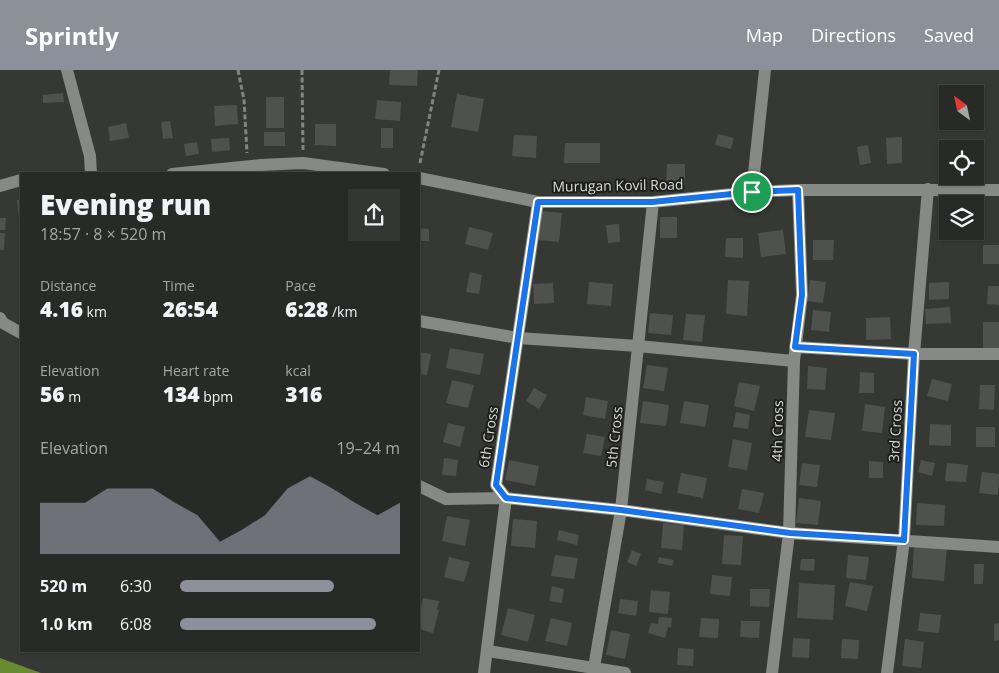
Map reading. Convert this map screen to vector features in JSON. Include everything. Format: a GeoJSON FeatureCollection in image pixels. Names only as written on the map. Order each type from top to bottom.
{"type":"FeatureCollection","features":[{"type":"Feature","properties":{"kind":"street"},"geometry":{"type":"LineString","coordinates":[[68,70],[90,156],[91,172]]}},
{"type":"Feature","properties":{"kind":"street"},"geometry":{"type":"LineString","coordinates":[[752,192],[765,70]]}},
{"type":"Feature","properties":{"kind":"street"},"geometry":{"type":"LineString","coordinates":[[200,172],[303,163],[369,172]]}},
{"type":"Feature","properties":{"kind":"street","name":"Murugan Kovil Road"},"geometry":{"type":"LineString","coordinates":[[420,172],[538,202],[652,202],[752,192],[798,190],[999,190]]}},
{"type":"Feature","properties":{"kind":"street"},"geometry":{"type":"LineString","coordinates":[[0,186],[20,180]]}},
{"type":"Feature","properties":{"kind":"street","name":"3rd Cross"},"geometry":{"type":"LineString","coordinates":[[887,673],[904,540],[914,354],[928,189]]}},
{"type":"Feature","properties":{"kind":"street","name":"4th Cross"},"geometry":{"type":"LineString","coordinates":[[772,673],[790,533],[794,361],[802,295],[798,190]]}},
{"type":"Feature","properties":{"kind":"street","name":"6th Cross"},"geometry":{"type":"LineString","coordinates":[[484,673],[506,498],[496,485],[538,202]]}},
{"type":"Feature","properties":{"kind":"street","name":"5th Cross"},"geometry":{"type":"LineString","coordinates":[[594,671],[621,510],[652,202]]}},
{"type":"Feature","properties":{"kind":"street"},"geometry":{"type":"LineString","coordinates":[[0,318],[3,323],[20,332]]}},
{"type":"Feature","properties":{"kind":"street"},"geometry":{"type":"LineString","coordinates":[[420,322],[518,338],[638,346],[794,361]]}},
{"type":"Feature","properties":{"kind":"street"},"geometry":{"type":"LineString","coordinates":[[795,347],[914,354],[999,354]]}},
{"type":"Feature","properties":{"kind":"street"},"geometry":{"type":"LineString","coordinates":[[420,486],[446,499],[506,498],[621,510],[790,533],[999,547]]}},
{"type":"Feature","properties":{"kind":"street"},"geometry":{"type":"LineString","coordinates":[[488,651],[594,671],[625,673]]}},
{"type":"Feature","properties":{"kind":"path"},"geometry":{"type":"LineString","coordinates":[[238,70],[257,168]]}},
{"type":"Feature","properties":{"kind":"path"},"geometry":{"type":"LineString","coordinates":[[302,70],[303,163]]}},
{"type":"Feature","properties":{"kind":"path"},"geometry":{"type":"LineString","coordinates":[[419,172],[438,70]]}},
{"type":"Feature","properties":{"kind":"shaded area"},"geometry":{"type":"Polygon","coordinates":[[[0,658],[41,673],[0,673],[0,658]]]}},
{"type":"Feature","properties":{"kind":"building"},"geometry":{"type":"Polygon","coordinates":[[[390,70],[418,70],[417,86],[389,85],[390,70]]]}},
{"type":"Feature","properties":{"kind":"building"},"geometry":{"type":"Polygon","coordinates":[[[63,93],[64,102],[43,103],[43,95],[63,93]]]}},
{"type":"Feature","properties":{"kind":"building"},"geometry":{"type":"Polygon","coordinates":[[[457,94],[484,99],[478,132],[451,127],[457,94]]]}},
{"type":"Feature","properties":{"kind":"building"},"geometry":{"type":"Polygon","coordinates":[[[266,97],[284,97],[284,128],[266,128],[266,97]]]}},
{"type":"Feature","properties":{"kind":"building"},"geometry":{"type":"Polygon","coordinates":[[[377,100],[401,102],[400,121],[375,119],[377,100]]]}},
{"type":"Feature","properties":{"kind":"building"},"geometry":{"type":"Polygon","coordinates":[[[237,105],[238,124],[215,126],[214,106],[237,105]]]}},
{"type":"Feature","properties":{"kind":"building"},"geometry":{"type":"Polygon","coordinates":[[[170,121],[173,138],[163,139],[161,122],[170,121]]]}},
{"type":"Feature","properties":{"kind":"building"},"geometry":{"type":"Polygon","coordinates":[[[126,123],[129,138],[110,141],[108,127],[126,123]]]}},
{"type":"Feature","properties":{"kind":"building"},"geometry":{"type":"Polygon","coordinates":[[[315,124],[336,124],[336,146],[315,145],[315,124]]]}},
{"type":"Feature","properties":{"kind":"building"},"geometry":{"type":"Polygon","coordinates":[[[381,128],[393,128],[393,148],[381,148],[381,128]]]}},
{"type":"Feature","properties":{"kind":"building"},"geometry":{"type":"Polygon","coordinates":[[[264,132],[285,132],[285,146],[264,146],[264,132]]]}},
{"type":"Feature","properties":{"kind":"building"},"geometry":{"type":"Polygon","coordinates":[[[718,134],[734,138],[731,149],[715,145],[718,134]]]}},
{"type":"Feature","properties":{"kind":"building"},"geometry":{"type":"Polygon","coordinates":[[[514,135],[537,136],[536,158],[512,156],[514,135]]]}},
{"type":"Feature","properties":{"kind":"building"},"geometry":{"type":"Polygon","coordinates":[[[902,137],[902,163],[887,164],[886,138],[902,137]]]}},
{"type":"Feature","properties":{"kind":"building"},"geometry":{"type":"Polygon","coordinates":[[[229,138],[230,150],[212,152],[211,139],[229,138]]]}},
{"type":"Feature","properties":{"kind":"building"},"geometry":{"type":"Polygon","coordinates":[[[197,142],[199,154],[186,156],[184,144],[197,142]]]}},
{"type":"Feature","properties":{"kind":"building"},"geometry":{"type":"Polygon","coordinates":[[[565,143],[600,143],[600,163],[564,163],[565,143]]]}},
{"type":"Feature","properties":{"kind":"building"},"geometry":{"type":"Polygon","coordinates":[[[868,145],[871,163],[860,165],[857,147],[868,145]]]}},
{"type":"Feature","properties":{"kind":"building"},"geometry":{"type":"Polygon","coordinates":[[[667,164],[685,164],[685,186],[666,185],[667,164]]]}},
{"type":"Feature","properties":{"kind":"building"},"geometry":{"type":"Polygon","coordinates":[[[20,189],[20,219],[17,200],[19,200],[20,189]]]}},
{"type":"Feature","properties":{"kind":"building"},"geometry":{"type":"Polygon","coordinates":[[[542,211],[562,213],[559,242],[538,240],[542,211]]]}},
{"type":"Feature","properties":{"kind":"building"},"geometry":{"type":"Polygon","coordinates":[[[660,217],[677,217],[677,238],[660,238],[660,217]]]}},
{"type":"Feature","properties":{"kind":"building"},"geometry":{"type":"Polygon","coordinates":[[[0,218],[6,218],[5,230],[0,230],[0,218]]]}},
{"type":"Feature","properties":{"kind":"building"},"geometry":{"type":"Polygon","coordinates":[[[619,224],[620,242],[608,243],[606,225],[619,224]]]}},
{"type":"Feature","properties":{"kind":"building"},"geometry":{"type":"Polygon","coordinates":[[[469,227],[493,233],[488,250],[465,244],[469,227]]]}},
{"type":"Feature","properties":{"kind":"building"},"geometry":{"type":"Polygon","coordinates":[[[420,228],[429,229],[429,241],[420,241],[420,228]]]}},
{"type":"Feature","properties":{"kind":"building"},"geometry":{"type":"Polygon","coordinates":[[[783,230],[786,254],[761,257],[758,233],[783,230]]]}},
{"type":"Feature","properties":{"kind":"building"},"geometry":{"type":"Polygon","coordinates":[[[0,233],[5,233],[4,250],[0,250],[0,233]]]}},
{"type":"Feature","properties":{"kind":"building"},"geometry":{"type":"Polygon","coordinates":[[[726,238],[743,238],[743,258],[725,257],[726,238]]]}},
{"type":"Feature","properties":{"kind":"building"},"geometry":{"type":"Polygon","coordinates":[[[813,240],[834,240],[833,260],[813,260],[813,240]]]}},
{"type":"Feature","properties":{"kind":"building"},"geometry":{"type":"Polygon","coordinates":[[[983,245],[999,245],[999,264],[983,264],[983,245]]]}},
{"type":"Feature","properties":{"kind":"building"},"geometry":{"type":"Polygon","coordinates":[[[470,272],[482,275],[479,294],[466,292],[470,272]]]}},
{"type":"Feature","properties":{"kind":"building"},"geometry":{"type":"Polygon","coordinates":[[[728,280],[749,281],[747,316],[726,314],[728,280]]]}},
{"type":"Feature","properties":{"kind":"building"},"geometry":{"type":"Polygon","coordinates":[[[810,280],[826,282],[823,303],[807,301],[810,280]]]}},
{"type":"Feature","properties":{"kind":"building"},"geometry":{"type":"Polygon","coordinates":[[[589,282],[613,284],[611,306],[587,304],[589,282]]]}},
{"type":"Feature","properties":{"kind":"building"},"geometry":{"type":"Polygon","coordinates":[[[949,282],[949,299],[929,300],[929,283],[949,282]]]}},
{"type":"Feature","properties":{"kind":"building"},"geometry":{"type":"Polygon","coordinates":[[[553,283],[554,303],[534,304],[533,284],[553,283]]]}},
{"type":"Feature","properties":{"kind":"building"},"geometry":{"type":"Polygon","coordinates":[[[988,286],[999,286],[999,305],[987,304],[988,286]]]}},
{"type":"Feature","properties":{"kind":"building"},"geometry":{"type":"Polygon","coordinates":[[[950,307],[951,323],[926,324],[925,309],[950,307]]]}},
{"type":"Feature","properties":{"kind":"building"},"geometry":{"type":"Polygon","coordinates":[[[813,310],[831,312],[829,332],[811,330],[813,310]]]}},
{"type":"Feature","properties":{"kind":"building"},"geometry":{"type":"Polygon","coordinates":[[[650,313],[673,315],[671,335],[648,333],[650,313]]]}},
{"type":"Feature","properties":{"kind":"building"},"geometry":{"type":"Polygon","coordinates":[[[686,314],[705,315],[702,342],[683,340],[686,314]]]}},
{"type":"Feature","properties":{"kind":"building"},"geometry":{"type":"Polygon","coordinates":[[[890,317],[891,339],[866,340],[866,318],[890,317]]]}},
{"type":"Feature","properties":{"kind":"building"},"geometry":{"type":"Polygon","coordinates":[[[983,322],[999,322],[999,348],[983,348],[983,322]]]}},
{"type":"Feature","properties":{"kind":"building"},"geometry":{"type":"Polygon","coordinates":[[[450,348],[484,354],[480,375],[446,368],[450,348]]]}},
{"type":"Feature","properties":{"kind":"building"},"geometry":{"type":"Polygon","coordinates":[[[420,352],[431,354],[427,375],[420,374],[420,352]]]}},
{"type":"Feature","properties":{"kind":"building"},"geometry":{"type":"Polygon","coordinates":[[[647,365],[668,368],[664,391],[643,388],[647,365]]]}},
{"type":"Feature","properties":{"kind":"building"},"geometry":{"type":"Polygon","coordinates":[[[808,366],[827,368],[825,390],[807,389],[808,366]]]}},
{"type":"Feature","properties":{"kind":"building"},"geometry":{"type":"Polygon","coordinates":[[[860,372],[874,373],[874,393],[859,393],[860,372]]]}},
{"type":"Feature","properties":{"kind":"building"},"geometry":{"type":"Polygon","coordinates":[[[932,379],[952,384],[948,401],[927,396],[932,379]]]}},
{"type":"Feature","properties":{"kind":"building"},"geometry":{"type":"Polygon","coordinates":[[[452,380],[474,385],[468,408],[446,403],[452,380]]]}},
{"type":"Feature","properties":{"kind":"building"},"geometry":{"type":"Polygon","coordinates":[[[739,382],[760,386],[754,411],[734,406],[739,382]]]}},
{"type":"Feature","properties":{"kind":"building"},"geometry":{"type":"Polygon","coordinates":[[[980,385],[995,385],[994,410],[979,409],[980,385]]]}},
{"type":"Feature","properties":{"kind":"building"},"geometry":{"type":"Polygon","coordinates":[[[534,388],[547,395],[539,409],[526,401],[534,388]]]}},
{"type":"Feature","properties":{"kind":"building"},"geometry":{"type":"Polygon","coordinates":[[[586,397],[608,401],[605,419],[583,415],[586,397]]]}},
{"type":"Feature","properties":{"kind":"building"},"geometry":{"type":"Polygon","coordinates":[[[643,401],[669,405],[666,426],[640,423],[643,401]]]}},
{"type":"Feature","properties":{"kind":"building"},"geometry":{"type":"Polygon","coordinates":[[[684,401],[709,405],[705,427],[680,423],[684,401]]]}},
{"type":"Feature","properties":{"kind":"building"},"geometry":{"type":"Polygon","coordinates":[[[865,404],[885,407],[882,433],[862,431],[865,404]]]}},
{"type":"Feature","properties":{"kind":"building"},"geometry":{"type":"Polygon","coordinates":[[[809,410],[835,413],[831,440],[805,437],[809,410]]]}},
{"type":"Feature","properties":{"kind":"building"},"geometry":{"type":"Polygon","coordinates":[[[736,412],[750,415],[748,429],[733,427],[736,412]]]}},
{"type":"Feature","properties":{"kind":"building"},"geometry":{"type":"Polygon","coordinates":[[[448,423],[465,427],[460,447],[443,442],[448,423]]]}},
{"type":"Feature","properties":{"kind":"building"},"geometry":{"type":"Polygon","coordinates":[[[930,424],[951,425],[951,446],[929,445],[930,424]]]}},
{"type":"Feature","properties":{"kind":"building"},"geometry":{"type":"Polygon","coordinates":[[[976,427],[995,427],[995,447],[976,447],[976,427]]]}},
{"type":"Feature","properties":{"kind":"building"},"geometry":{"type":"Polygon","coordinates":[[[587,434],[605,437],[601,456],[583,453],[587,434]]]}},
{"type":"Feature","properties":{"kind":"building"},"geometry":{"type":"Polygon","coordinates":[[[733,439],[752,443],[747,470],[728,467],[733,439]]]}},
{"type":"Feature","properties":{"kind":"building"},"geometry":{"type":"Polygon","coordinates":[[[444,458],[458,460],[456,476],[442,475],[444,458]]]}},
{"type":"Feature","properties":{"kind":"building"},"geometry":{"type":"Polygon","coordinates":[[[509,460],[539,466],[535,486],[505,480],[509,460]]]}},
{"type":"Feature","properties":{"kind":"building"},"geometry":{"type":"Polygon","coordinates":[[[921,460],[935,463],[932,476],[918,472],[921,460]]]}},
{"type":"Feature","properties":{"kind":"building"},"geometry":{"type":"Polygon","coordinates":[[[869,461],[883,462],[883,478],[869,478],[869,461]]]}},
{"type":"Feature","properties":{"kind":"building"},"geometry":{"type":"Polygon","coordinates":[[[802,463],[820,465],[817,487],[799,485],[802,463]]]}},
{"type":"Feature","properties":{"kind":"building"},"geometry":{"type":"Polygon","coordinates":[[[947,463],[968,465],[966,482],[945,481],[947,463]]]}},
{"type":"Feature","properties":{"kind":"building"},"geometry":{"type":"Polygon","coordinates":[[[982,472],[999,474],[998,495],[979,493],[982,472]]]}},
{"type":"Feature","properties":{"kind":"building"},"geometry":{"type":"Polygon","coordinates":[[[681,473],[707,478],[703,498],[677,493],[681,473]]]}},
{"type":"Feature","properties":{"kind":"building"},"geometry":{"type":"Polygon","coordinates":[[[647,479],[664,482],[661,494],[645,490],[647,479]]]}},
{"type":"Feature","properties":{"kind":"building"},"geometry":{"type":"Polygon","coordinates":[[[742,489],[764,493],[759,513],[738,509],[742,489]]]}},
{"type":"Feature","properties":{"kind":"building"},"geometry":{"type":"Polygon","coordinates":[[[799,498],[821,501],[818,525],[796,523],[799,498]]]}},
{"type":"Feature","properties":{"kind":"building"},"geometry":{"type":"Polygon","coordinates":[[[917,503],[945,505],[944,526],[916,525],[917,503]]]}},
{"type":"Feature","properties":{"kind":"building"},"geometry":{"type":"Polygon","coordinates":[[[447,516],[470,520],[465,546],[442,541],[447,516]]]}},
{"type":"Feature","properties":{"kind":"building"},"geometry":{"type":"Polygon","coordinates":[[[513,519],[537,521],[535,548],[511,546],[513,519]]]}},
{"type":"Feature","properties":{"kind":"building"},"geometry":{"type":"Polygon","coordinates":[[[663,523],[684,525],[682,550],[661,548],[663,523]]]}},
{"type":"Feature","properties":{"kind":"building"},"geometry":{"type":"Polygon","coordinates":[[[559,530],[579,535],[577,545],[557,540],[559,530]]]}},
{"type":"Feature","properties":{"kind":"building"},"geometry":{"type":"Polygon","coordinates":[[[724,535],[743,536],[741,565],[722,564],[724,535]]]}},
{"type":"Feature","properties":{"kind":"building"},"geometry":{"type":"Polygon","coordinates":[[[914,545],[947,547],[944,581],[912,578],[914,545]]]}},
{"type":"Feature","properties":{"kind":"building"},"geometry":{"type":"Polygon","coordinates":[[[632,550],[641,554],[636,566],[627,562],[632,550]]]}},
{"type":"Feature","properties":{"kind":"building"},"geometry":{"type":"Polygon","coordinates":[[[555,555],[578,558],[574,579],[551,576],[555,555]]]}},
{"type":"Feature","properties":{"kind":"building"},"geometry":{"type":"Polygon","coordinates":[[[848,555],[869,557],[866,580],[846,578],[848,555]]]}},
{"type":"Feature","properties":{"kind":"building"},"geometry":{"type":"Polygon","coordinates":[[[449,557],[470,562],[464,582],[444,577],[449,557]]]}},
{"type":"Feature","properties":{"kind":"building"},"geometry":{"type":"Polygon","coordinates":[[[659,557],[674,560],[672,566],[658,563],[659,557]]]}},
{"type":"Feature","properties":{"kind":"building"},"geometry":{"type":"Polygon","coordinates":[[[801,559],[815,559],[814,571],[800,570],[801,559]]]}},
{"type":"Feature","properties":{"kind":"building"},"geometry":{"type":"Polygon","coordinates":[[[974,564],[984,564],[983,584],[974,584],[974,564]]]}},
{"type":"Feature","properties":{"kind":"building"},"geometry":{"type":"Polygon","coordinates":[[[712,575],[732,577],[730,596],[710,594],[712,575]]]}},
{"type":"Feature","properties":{"kind":"building"},"geometry":{"type":"Polygon","coordinates":[[[850,582],[873,586],[867,611],[845,606],[850,582]]]}},
{"type":"Feature","properties":{"kind":"building"},"geometry":{"type":"Polygon","coordinates":[[[799,583],[835,585],[833,620],[797,618],[799,583]]]}},
{"type":"Feature","properties":{"kind":"building"},"geometry":{"type":"Polygon","coordinates":[[[552,586],[564,589],[562,603],[549,601],[552,586]]]}},
{"type":"Feature","properties":{"kind":"building"},"geometry":{"type":"Polygon","coordinates":[[[750,589],[770,589],[769,607],[750,606],[750,589]]]}},
{"type":"Feature","properties":{"kind":"building"},"geometry":{"type":"Polygon","coordinates":[[[651,590],[670,592],[668,614],[649,612],[651,590]]]}},
{"type":"Feature","properties":{"kind":"building"},"geometry":{"type":"Polygon","coordinates":[[[423,598],[439,601],[437,610],[439,610],[433,633],[420,629],[423,598]]]}},
{"type":"Feature","properties":{"kind":"building"},"geometry":{"type":"Polygon","coordinates":[[[620,599],[638,601],[636,616],[618,613],[620,599]]]}},
{"type":"Feature","properties":{"kind":"building"},"geometry":{"type":"Polygon","coordinates":[[[508,608],[535,615],[528,642],[501,635],[508,608]]]}},
{"type":"Feature","properties":{"kind":"building"},"geometry":{"type":"Polygon","coordinates":[[[920,613],[941,615],[939,633],[918,631],[920,613]]]}},
{"type":"Feature","properties":{"kind":"building"},"geometry":{"type":"Polygon","coordinates":[[[659,617],[672,618],[671,628],[668,627],[665,638],[648,633],[651,623],[658,624],[659,617]]]}},
{"type":"Feature","properties":{"kind":"building"},"geometry":{"type":"Polygon","coordinates":[[[551,618],[572,623],[567,646],[545,641],[551,618]]]}},
{"type":"Feature","properties":{"kind":"building"},"geometry":{"type":"Polygon","coordinates":[[[701,618],[719,619],[718,638],[699,637],[701,618]]]}},
{"type":"Feature","properties":{"kind":"building"},"geometry":{"type":"Polygon","coordinates":[[[741,621],[760,621],[759,638],[740,637],[741,621]]]}},
{"type":"Feature","properties":{"kind":"building"},"geometry":{"type":"Polygon","coordinates":[[[999,623],[999,640],[994,641],[994,624],[999,623]]]}},
{"type":"Feature","properties":{"kind":"building"},"geometry":{"type":"Polygon","coordinates":[[[611,630],[630,634],[625,659],[606,655],[611,630]]]}},
{"type":"Feature","properties":{"kind":"building"},"geometry":{"type":"Polygon","coordinates":[[[793,638],[810,639],[809,658],[792,657],[793,638]]]}},
{"type":"Feature","properties":{"kind":"building"},"geometry":{"type":"Polygon","coordinates":[[[842,639],[859,640],[858,659],[841,658],[842,639]]]}},
{"type":"Feature","properties":{"kind":"building"},"geometry":{"type":"Polygon","coordinates":[[[905,639],[924,642],[921,668],[902,666],[905,639]]]}},
{"type":"Feature","properties":{"kind":"building"},"geometry":{"type":"Polygon","coordinates":[[[678,648],[694,649],[693,666],[677,665],[678,648]]]}},
{"type":"Feature","properties":{"kind":"route"},"geometry":{"type":"LineString","coordinates":[[798,190],[802,295],[795,347],[914,354],[904,540],[790,533],[621,510],[506,498],[496,485],[538,202],[652,202],[752,192],[798,190]]}}]}
